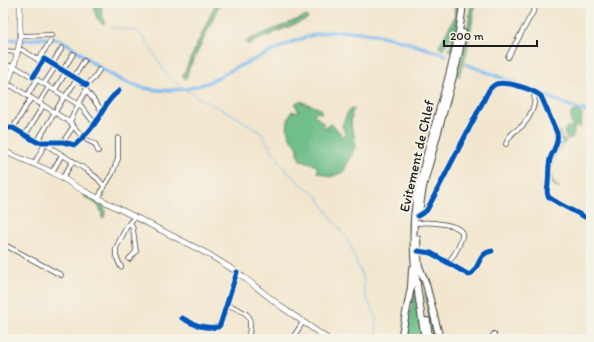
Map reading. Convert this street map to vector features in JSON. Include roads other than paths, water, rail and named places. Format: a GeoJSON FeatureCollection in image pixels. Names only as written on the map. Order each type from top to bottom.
{"type":"FeatureCollection","features":[{"type":"Feature","properties":{"kind":"highway","name":"Evitement de Chlef"},"geometry":{"type":"LineString","coordinates":[[429,339],[413,236],[416,200],[460,30],[463,3]]}},
{"type":"Feature","properties":{"kind":"highway","name":"Evitement de Chlef"},"geometry":{"type":"LineString","coordinates":[[425,339],[414,262],[418,219],[423,187],[457,62],[463,34],[467,3]]}},
{"type":"Feature","properties":{"kind":"highway"},"geometry":{"type":"LineString","coordinates":[[402,339],[411,288],[415,251]]}},
{"type":"Feature","properties":{"kind":"highway"},"geometry":{"type":"LineString","coordinates":[[418,264],[426,284],[440,339]]}},
{"type":"Feature","properties":{"kind":"main road"},"geometry":{"type":"LineString","coordinates":[[3,96],[6,81],[14,67],[20,51],[20,3]]}},
{"type":"Feature","properties":{"kind":"main road"},"geometry":{"type":"LineString","coordinates":[[3,151],[52,172],[62,179],[195,247],[237,272],[283,308],[328,339]]}},
{"type":"Feature","properties":{"kind":"street"},"geometry":{"type":"LineString","coordinates":[[4,3],[4,36]]}},
{"type":"Feature","properties":{"kind":"street"},"geometry":{"type":"LineString","coordinates":[[508,57],[538,3]]}},
{"type":"Feature","properties":{"kind":"street"},"geometry":{"type":"LineString","coordinates":[[20,36],[52,35]]}},
{"type":"Feature","properties":{"kind":"street"},"geometry":{"type":"LineString","coordinates":[[13,128],[29,97],[41,60],[50,42]]}},
{"type":"Feature","properties":{"kind":"street"},"geometry":{"type":"LineString","coordinates":[[44,84],[62,48]]}},
{"type":"Feature","properties":{"kind":"street"},"geometry":{"type":"LineString","coordinates":[[3,51],[20,51],[54,65],[87,85]]}},
{"type":"Feature","properties":{"kind":"street"},"geometry":{"type":"LineString","coordinates":[[55,90],[73,54]]}},
{"type":"Feature","properties":{"kind":"street"},"geometry":{"type":"LineString","coordinates":[[37,142],[65,97],[84,61]]}},
{"type":"Feature","properties":{"kind":"street"},"geometry":{"type":"LineString","coordinates":[[3,64],[14,67],[35,78],[81,106],[94,124]]}},
{"type":"Feature","properties":{"kind":"street"},"geometry":{"type":"LineString","coordinates":[[70,122],[87,85],[99,70]]}},
{"type":"Feature","properties":{"kind":"street"},"geometry":{"type":"LineString","coordinates":[[6,81],[70,122],[83,138],[94,143],[98,151]]}},
{"type":"Feature","properties":{"kind":"street"},"geometry":{"type":"LineString","coordinates":[[418,219],[428,208],[492,86],[496,84],[508,84],[540,95],[552,120],[557,137],[556,146],[550,162],[547,194],[554,201],[591,220]]}},
{"type":"Feature","properties":{"kind":"street"},"geometry":{"type":"LineString","coordinates":[[25,135],[49,87]]}},
{"type":"Feature","properties":{"kind":"street"},"geometry":{"type":"LineString","coordinates":[[86,90],[102,111]]}},
{"type":"Feature","properties":{"kind":"street"},"geometry":{"type":"LineString","coordinates":[[5,127],[13,128],[37,142],[45,144],[61,142],[75,145],[83,138],[99,118],[112,97],[119,91]]}},
{"type":"Feature","properties":{"kind":"street"},"geometry":{"type":"LineString","coordinates":[[506,144],[511,134],[523,125],[530,115],[535,100],[533,92]]}},
{"type":"Feature","properties":{"kind":"street"},"geometry":{"type":"LineString","coordinates":[[5,127],[14,132],[18,131]]}},
{"type":"Feature","properties":{"kind":"street"},"geometry":{"type":"LineString","coordinates":[[53,150],[73,127]]}},
{"type":"Feature","properties":{"kind":"street"},"geometry":{"type":"LineString","coordinates":[[99,198],[118,159],[118,138]]}},
{"type":"Feature","properties":{"kind":"street"},"geometry":{"type":"LineString","coordinates":[[45,144],[97,178],[104,186]]}},
{"type":"Feature","properties":{"kind":"street"},"geometry":{"type":"LineString","coordinates":[[34,164],[45,144]]}},
{"type":"Feature","properties":{"kind":"street"},"geometry":{"type":"LineString","coordinates":[[52,172],[62,155]]}},
{"type":"Feature","properties":{"kind":"street"},"geometry":{"type":"LineString","coordinates":[[62,179],[73,161]]}},
{"type":"Feature","properties":{"kind":"street"},"geometry":{"type":"LineString","coordinates":[[121,267],[116,256],[116,248],[125,230],[135,217]]}},
{"type":"Feature","properties":{"kind":"street"},"geometry":{"type":"LineString","coordinates":[[418,219],[458,228],[461,231],[462,238],[452,258],[447,263]]}},
{"type":"Feature","properties":{"kind":"street"},"geometry":{"type":"LineString","coordinates":[[129,259],[136,252],[133,229],[130,222]]}},
{"type":"Feature","properties":{"kind":"street"},"geometry":{"type":"LineString","coordinates":[[3,244],[61,275]]}},
{"type":"Feature","properties":{"kind":"street"},"geometry":{"type":"LineString","coordinates":[[415,251],[430,253],[467,275],[473,273],[479,261],[485,254],[492,251]]}},
{"type":"Feature","properties":{"kind":"street"},"geometry":{"type":"LineString","coordinates":[[182,318],[189,322],[217,328],[220,325],[237,272]]}},
{"type":"Feature","properties":{"kind":"street"},"geometry":{"type":"LineString","coordinates":[[226,304],[248,315],[250,320],[250,334],[247,339]]}},
{"type":"Feature","properties":{"kind":"street"},"geometry":{"type":"LineString","coordinates":[[292,339],[303,322]]}},
{"type":"Feature","properties":{"kind":"street"},"geometry":{"type":"LineString","coordinates":[[491,339],[494,334]]}},
{"type":"Feature","properties":{"kind":"street"},"geometry":{"type":"LineString","coordinates":[[3,336],[9,339]]}},
{"type":"Feature","properties":{"kind":"waterway"},"geometry":{"type":"LineString","coordinates":[[111,27],[137,31],[144,38],[167,75],[174,82],[204,101],[230,113],[260,132],[286,171],[318,197],[349,242],[364,281],[364,293],[376,317],[377,339]]}},
{"type":"Feature","properties":{"kind":"waterway"},"geometry":{"type":"LineString","coordinates":[[3,39],[27,40],[54,38],[61,40],[69,44],[93,63],[119,79],[148,89],[158,90],[184,89],[203,84],[289,43],[322,33],[339,31],[370,33],[400,40],[446,55]]}},
{"type":"Feature","properties":{"kind":"waterway"},"geometry":{"type":"LineString","coordinates":[[466,64],[517,84]]}},
{"type":"Feature","properties":{"kind":"waterway"},"geometry":{"type":"LineString","coordinates":[[538,93],[591,113]]}}]}
